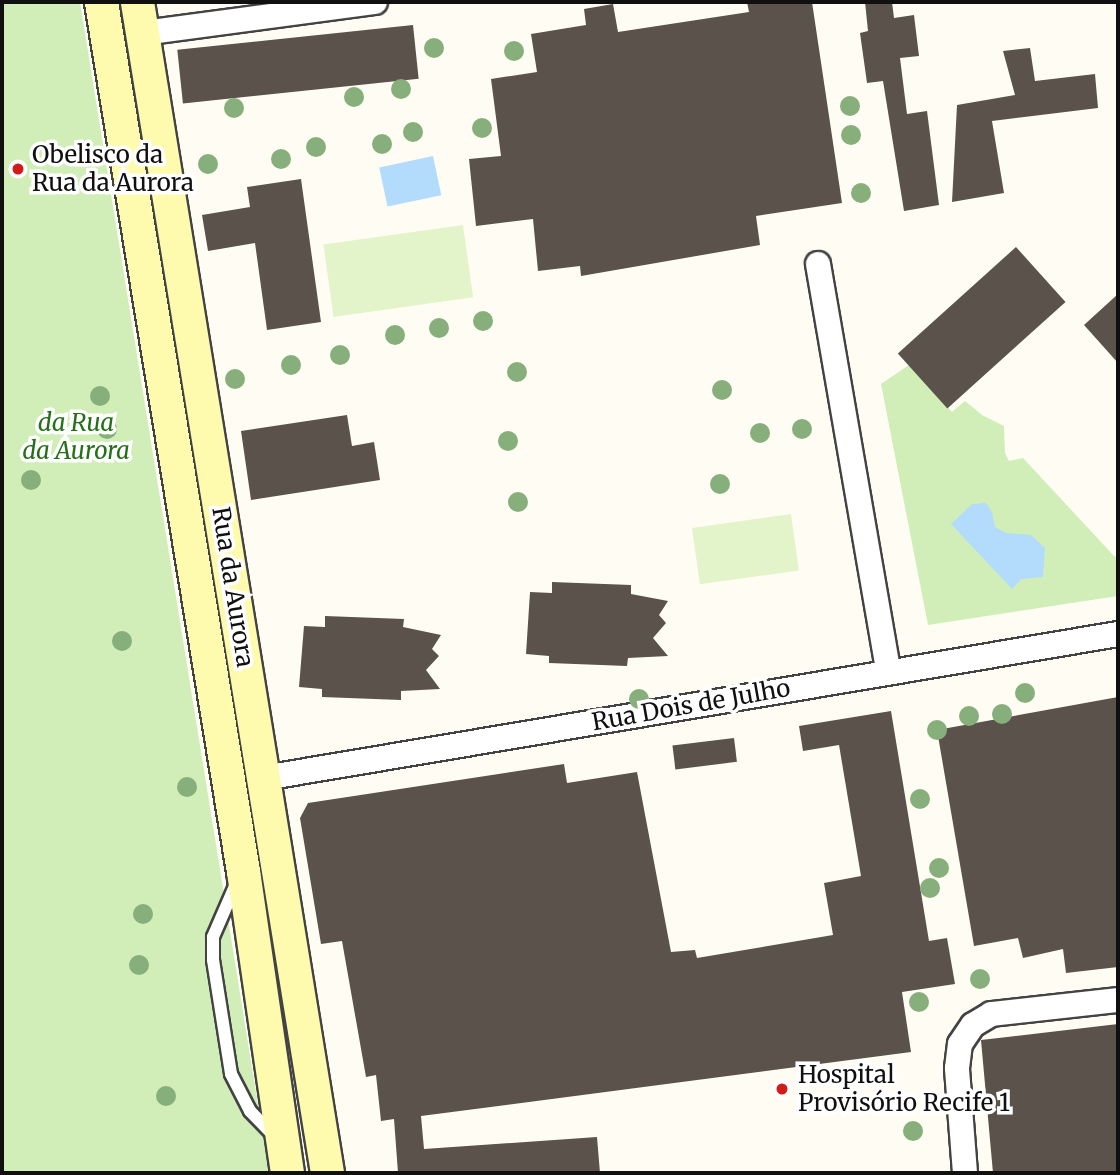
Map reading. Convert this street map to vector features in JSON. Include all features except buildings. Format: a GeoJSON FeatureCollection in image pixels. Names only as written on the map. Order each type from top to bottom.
{"type":"FeatureCollection","features":[{"type":"Feature","properties":{"kind":"main road","name":"Rua da Aurora"},"geometry":{"type":"LineString","coordinates":[[101,2],[243,871],[284,1159]]}},
{"type":"Feature","properties":{"kind":"main road","name":"Rua da Aurora"},"geometry":{"type":"LineString","coordinates":[[140,18],[327,1173]]}},
{"type":"Feature","properties":{"kind":"street"},"geometry":{"type":"LineString","coordinates":[[140,18],[375,2]]}},
{"type":"Feature","properties":{"kind":"street"},"geometry":{"type":"LineString","coordinates":[[818,264],[888,671]]}},
{"type":"Feature","properties":{"kind":"street","name":"Rua Dois de Julho"},"geometry":{"type":"LineString","coordinates":[[264,778],[1118,634]]}},
{"type":"Feature","properties":{"kind":"street"},"geometry":{"type":"LineString","coordinates":[[965,1173],[957,1068],[960,1044],[973,1025],[992,1014],[1118,1000]]}},
{"type":"Feature","properties":{"kind":"green space","name":"da Rua da Aurora"},"geometry":{"type":"Polygon","coordinates":[[[2,2],[80,2],[269,1173],[2,1173],[2,2]]]}},
{"type":"Feature","properties":{"kind":"green space"},"geometry":{"type":"Polygon","coordinates":[[[463,225],[473,297],[334,317],[323,245],[463,225]]]}},
{"type":"Feature","properties":{"kind":"green space"},"geometry":{"type":"Polygon","coordinates":[[[909,365],[952,412],[965,401],[982,415],[1004,426],[1005,453],[1009,461],[1023,458],[1115,557],[1118,555],[1118,596],[928,625],[881,384],[909,365]]]}},
{"type":"Feature","properties":{"kind":"green space"},"geometry":{"type":"Polygon","coordinates":[[[791,514],[799,570],[700,584],[692,528],[791,514]]]}},
{"type":"Feature","properties":{"kind":"water"},"geometry":{"type":"Polygon","coordinates":[[[433,156],[441,195],[388,207],[379,167],[433,156]]]}},
{"type":"Feature","properties":{"kind":"water"},"geometry":{"type":"Polygon","coordinates":[[[986,503],[992,512],[995,527],[1006,533],[1031,535],[1045,548],[1043,577],[1021,579],[1012,589],[951,524],[972,504],[986,503]]]}},
{"type":"Feature","properties":{"kind":"place","name":"Obelisco da Rua da Aurora"},"geometry":{"type":"Point","coordinates":[18,169]}},
{"type":"Feature","properties":{"kind":"place","name":"Hospital Provisório Recife 1"},"geometry":{"type":"Point","coordinates":[782,1089]}}]}
